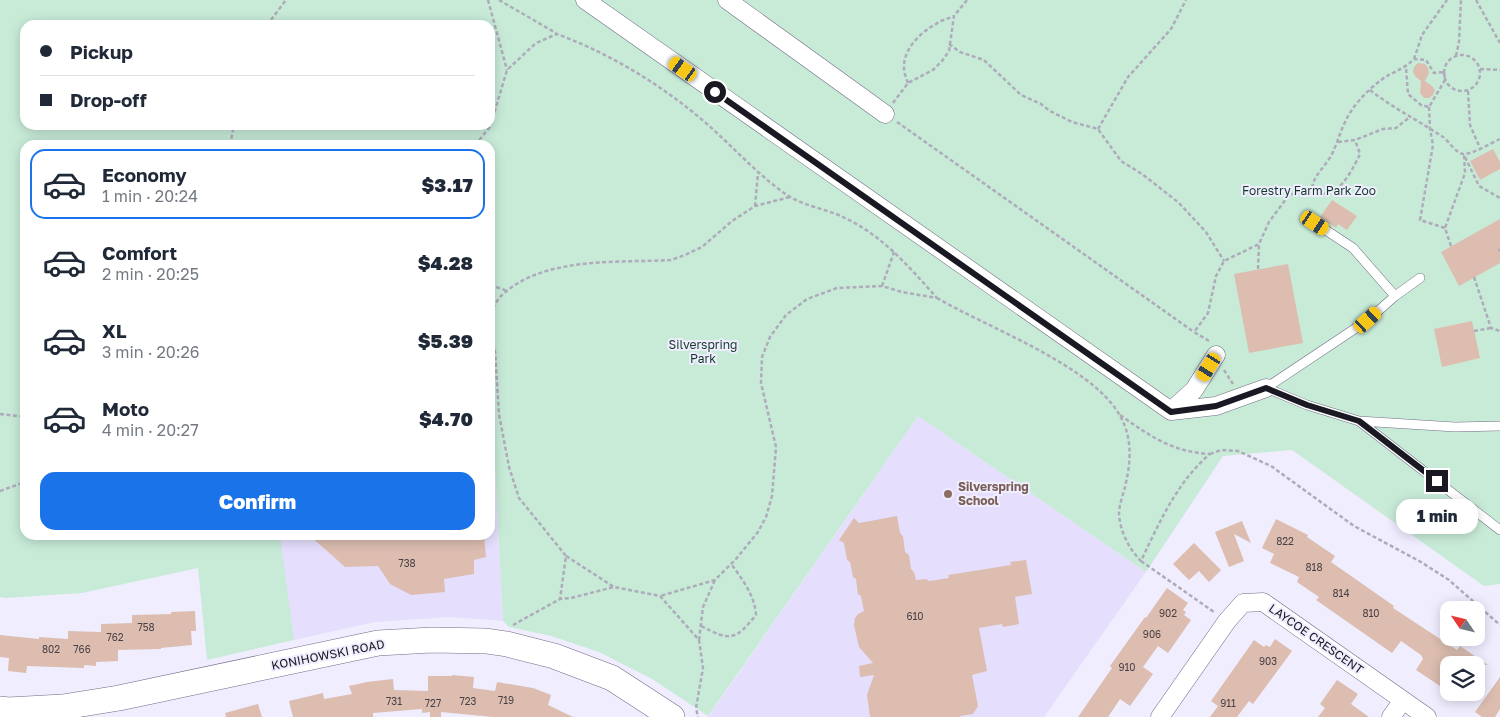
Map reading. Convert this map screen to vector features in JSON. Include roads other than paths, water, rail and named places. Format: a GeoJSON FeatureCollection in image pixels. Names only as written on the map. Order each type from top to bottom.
{"type":"FeatureCollection","features":[{"type":"Feature","properties":{"kind":"street"},"geometry":{"type":"LineString","coordinates":[[585,0],[1171,412],[1216,406],[1266,388]]}},
{"type":"Feature","properties":{"kind":"street"},"geometry":{"type":"LineString","coordinates":[[727,0],[885,114]]}},
{"type":"Feature","properties":{"kind":"street"},"geometry":{"type":"LineString","coordinates":[[1171,412],[1194,390],[1216,356]]}},
{"type":"Feature","properties":{"kind":"street","name":"LAYCOE CRESCENT"},"geometry":{"type":"LineString","coordinates":[[1160,717],[1242,602],[1263,602],[1427,717]]}},
{"type":"Feature","properties":{"kind":"street","name":"KONIHOWSKI ROAD"},"geometry":{"type":"LineString","coordinates":[[0,709],[63,707],[79,711],[161,690],[378,643],[432,640],[486,641],[507,644],[554,656],[612,678],[672,717]]}},
{"type":"Feature","properties":{"kind":"street"},"geometry":{"type":"LineString","coordinates":[[1392,717],[1403,700]]}},
{"type":"Feature","properties":{"kind":"lane"},"geometry":{"type":"LineString","coordinates":[[1315,223],[1353,248],[1395,296]]}},
{"type":"Feature","properties":{"kind":"lane"},"geometry":{"type":"LineString","coordinates":[[1266,388],[1368,320],[1395,296],[1420,278]]}},
{"type":"Feature","properties":{"kind":"lane"},"geometry":{"type":"LineString","coordinates":[[1266,388],[1307,405],[1359,421],[1455,427],[1500,426]]}},
{"type":"Feature","properties":{"kind":"lane"},"geometry":{"type":"LineString","coordinates":[[1359,421],[1500,530]]}},
{"type":"Feature","properties":{"kind":"place","name":"Silverspring School"},"geometry":{"type":"Point","coordinates":[948,494]}},
{"type":"Feature","properties":{"kind":"park label","name":"Forestry Farm Park Zoo"},"geometry":{"type":"Point","coordinates":[1309,191]}},
{"type":"Feature","properties":{"kind":"park label","name":"Silverspring Park"},"geometry":{"type":"Point","coordinates":[703,352]}}]}
